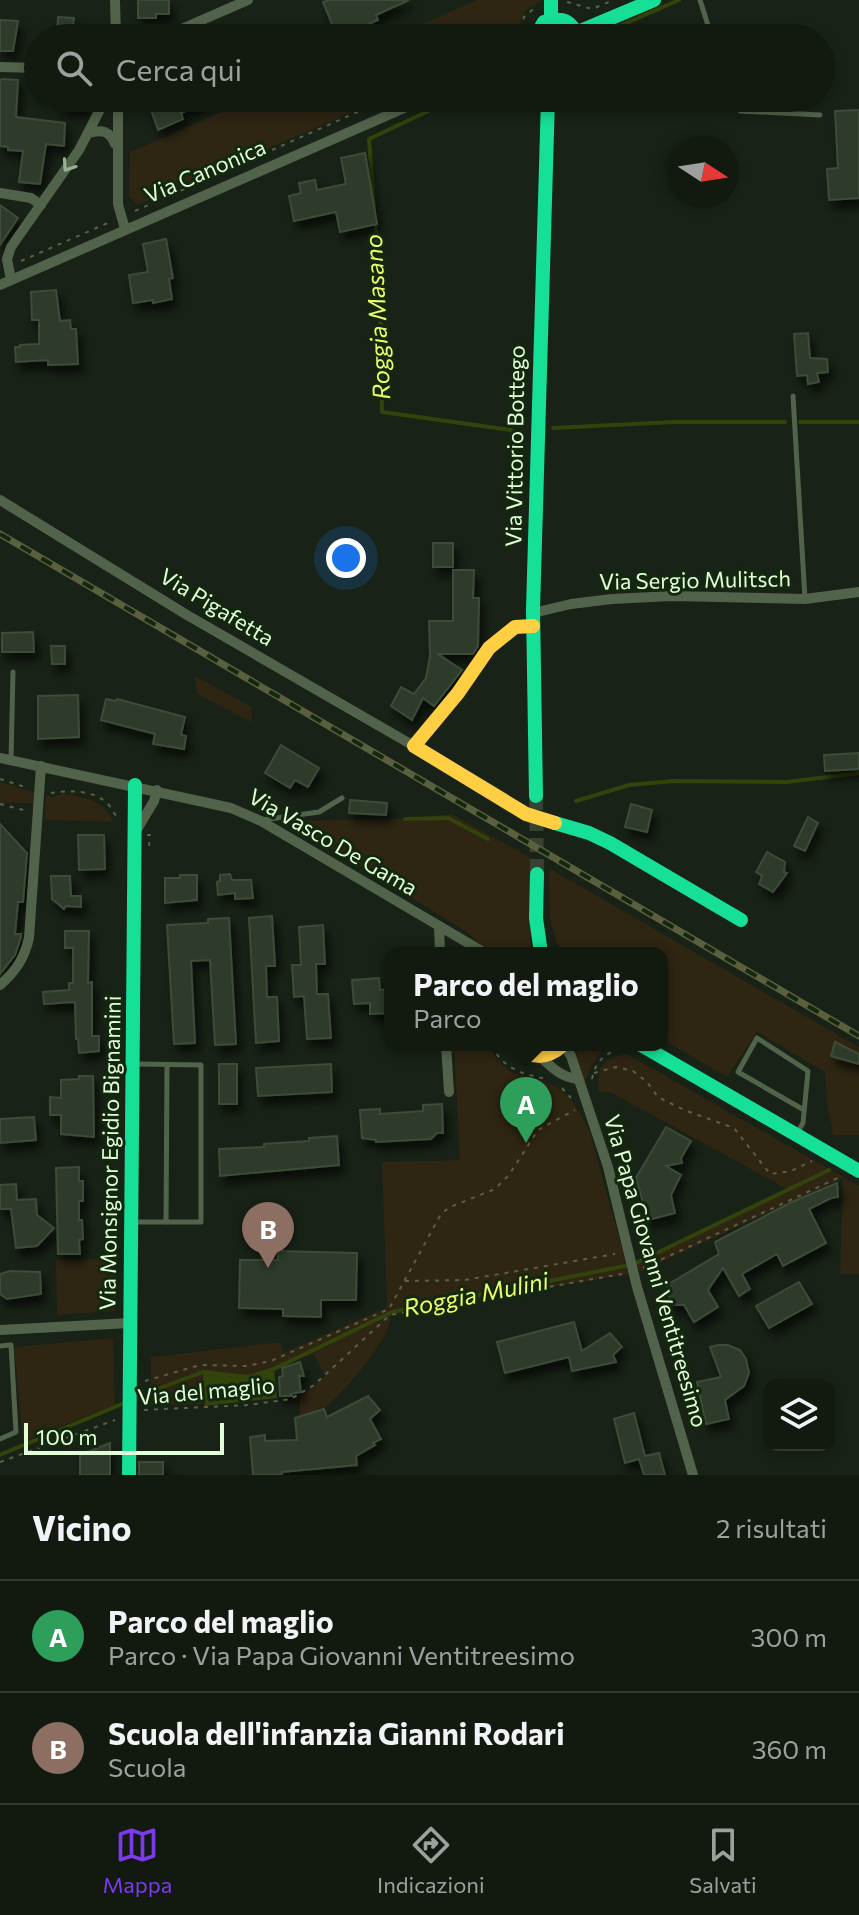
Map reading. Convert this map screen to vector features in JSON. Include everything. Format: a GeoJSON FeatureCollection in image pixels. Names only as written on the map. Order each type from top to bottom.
{"type":"FeatureCollection","features":[{"type":"Feature","properties":{"kind":"street"},"geometry":{"type":"LineString","coordinates":[[115,0],[116,24]]}},
{"type":"Feature","properties":{"kind":"street"},"geometry":{"type":"LineString","coordinates":[[193,24],[248,0]]}},
{"type":"Feature","properties":{"kind":"street"},"geometry":{"type":"LineString","coordinates":[[551,0],[551,19]]}},
{"type":"Feature","properties":{"kind":"street"},"geometry":{"type":"LineString","coordinates":[[603,24],[654,0]]}},
{"type":"Feature","properties":{"kind":"street"},"geometry":{"type":"LineString","coordinates":[[544,24],[551,19],[564,19],[569,24]]}},
{"type":"Feature","properties":{"kind":"street"},"geometry":{"type":"LineString","coordinates":[[0,67],[24,68]]}},
{"type":"Feature","properties":{"kind":"street"},"geometry":{"type":"LineString","coordinates":[[5,283],[11,247],[99,112]]}},
{"type":"Feature","properties":{"kind":"street"},"geometry":{"type":"LineString","coordinates":[[118,112],[120,217],[125,229]]}},
{"type":"Feature","properties":{"kind":"street","name":"Via Canonica"},"geometry":{"type":"LineString","coordinates":[[5,283],[395,112]]}},
{"type":"Feature","properties":{"kind":"street","name":"Via Vittorio Bottego"},"geometry":{"type":"LineString","coordinates":[[536,796],[533,620],[548,112]]}},
{"type":"Feature","properties":{"kind":"street"},"geometry":{"type":"LineString","coordinates":[[88,133],[97,130],[112,135],[118,154]]}},
{"type":"Feature","properties":{"kind":"street"},"geometry":{"type":"LineString","coordinates":[[0,193],[31,198],[41,205]]}},
{"type":"Feature","properties":{"kind":"street","name":"Via Pigafetta"},"geometry":{"type":"LineString","coordinates":[[0,500],[187,615],[526,814],[589,833],[610,843],[741,920]]}},
{"type":"Feature","properties":{"kind":"street","name":"Via Sergio Mulitsch"},"geometry":{"type":"LineString","coordinates":[[533,620],[571,604],[672,596],[805,599],[859,592]]}},
{"type":"Feature","properties":{"kind":"street"},"geometry":{"type":"LineString","coordinates":[[414,746],[458,693],[489,648],[515,627],[533,620]]}},
{"type":"Feature","properties":{"kind":"street","name":"Via Vasco De Gama"},"geometry":{"type":"LineString","coordinates":[[6,759],[231,808],[261,821],[473,947]]}},
{"type":"Feature","properties":{"kind":"street"},"geometry":{"type":"LineString","coordinates":[[0,985],[14,973],[24,957],[29,938],[41,766]]}},
{"type":"Feature","properties":{"kind":"street","name":"Via Monsignor Egidio Bignamini"},"geometry":{"type":"LineString","coordinates":[[129,1475],[136,831],[131,812],[135,785]]}},
{"type":"Feature","properties":{"kind":"street","name":"Via Monsignor Egidio Bignamini"},"geometry":{"type":"LineString","coordinates":[[136,831],[157,790]]}},
{"type":"Feature","properties":{"kind":"street"},"geometry":{"type":"LineString","coordinates":[[537,874],[536,918],[540,947]]}},
{"type":"Feature","properties":{"kind":"street"},"geometry":{"type":"LineString","coordinates":[[439,926],[440,947]]}},
{"type":"Feature","properties":{"kind":"street"},"geometry":{"type":"LineString","coordinates":[[446,1051],[449,1092]]}},
{"type":"Feature","properties":{"kind":"street"},"geometry":{"type":"LineString","coordinates":[[520,1051],[542,1058],[557,1051]]}},
{"type":"Feature","properties":{"kind":"street","name":"Via Papa Giovanni Ventitreesimo"},"geometry":{"type":"LineString","coordinates":[[568,1051],[604,1154],[634,1272],[693,1475]]}},
{"type":"Feature","properties":{"kind":"street"},"geometry":{"type":"LineString","coordinates":[[652,1051],[832,1154],[853,1173]]}},
{"type":"Feature","properties":{"kind":"street"},"geometry":{"type":"LineString","coordinates":[[542,1058],[553,1070],[567,1078],[577,1079]]}},
{"type":"Feature","properties":{"kind":"street"},"geometry":{"type":"LineString","coordinates":[[0,1330],[130,1323]]}},
{"type":"Feature","properties":{"kind":"lane"},"geometry":{"type":"LineString","coordinates":[[700,0],[708,24]]}},
{"type":"Feature","properties":{"kind":"lane"},"geometry":{"type":"LineString","coordinates":[[760,112],[820,115]]}},
{"type":"Feature","properties":{"kind":"lane"},"geometry":{"type":"LineString","coordinates":[[793,396],[805,599]]}},
{"type":"Feature","properties":{"kind":"lane"},"geometry":{"type":"LineString","coordinates":[[6,759],[13,672]]}},
{"type":"Feature","properties":{"kind":"lane"},"geometry":{"type":"LineString","coordinates":[[261,821],[319,812],[342,798]]}},
{"type":"Feature","properties":{"kind":"lane"},"geometry":{"type":"LineString","coordinates":[[796,1133],[803,1123],[808,1071],[757,1038],[738,1072],[804,1110]]}},
{"type":"Feature","properties":{"kind":"lane"},"geometry":{"type":"LineString","coordinates":[[132,1064],[201,1065],[201,1222],[133,1222]]}},
{"type":"Feature","properties":{"kind":"lane"},"geometry":{"type":"LineString","coordinates":[[166,1222],[167,1065]]}},
{"type":"Feature","properties":{"kind":"lane"},"geometry":{"type":"LineString","coordinates":[[0,1346],[11,1345],[16,1432],[0,1439]]}},
{"type":"Feature","properties":{"kind":"path","name":"Via Canonica"},"geometry":{"type":"LineString","coordinates":[[7,267],[357,112]]}},
{"type":"Feature","properties":{"kind":"path"},"geometry":{"type":"LineString","coordinates":[[0,779],[54,794],[68,790],[95,796],[107,802],[120,821]]}},
{"type":"Feature","properties":{"kind":"path"},"geometry":{"type":"LineString","coordinates":[[0,804],[40,814]]}},
{"type":"Feature","properties":{"kind":"path"},"geometry":{"type":"LineString","coordinates":[[496,1051],[509,1067],[529,1076],[545,1078]]}},
{"type":"Feature","properties":{"kind":"path"},"geometry":{"type":"LineString","coordinates":[[591,1087],[593,1073],[602,1056],[612,1051]]}},
{"type":"Feature","properties":{"kind":"path"},"geometry":{"type":"LineString","coordinates":[[593,1073],[616,1067],[633,1071],[647,1082],[658,1097],[734,1128],[770,1174],[791,1171],[832,1154]]}},
{"type":"Feature","properties":{"kind":"path"},"geometry":{"type":"LineString","coordinates":[[144,1381],[200,1365],[247,1366],[271,1361],[389,1309],[441,1214],[450,1207],[495,1189],[509,1175],[538,1130],[578,1109],[558,1084]]}},
{"type":"Feature","properties":{"kind":"path"},"geometry":{"type":"LineString","coordinates":[[389,1309],[390,1315],[634,1272],[853,1173]]}},
{"type":"Feature","properties":{"kind":"path"},"geometry":{"type":"LineString","coordinates":[[405,1281],[465,1280],[624,1253]]}},
{"type":"Feature","properties":{"kind":"path","name":"Via del maglio"},"geometry":{"type":"LineString","coordinates":[[0,1462],[143,1410],[248,1405],[291,1399],[311,1388],[390,1315]]}},
{"type":"Feature","properties":{"kind":"shaded area"},"geometry":{"type":"Polygon","coordinates":[[[477,0],[543,0],[526,10],[519,24],[422,24],[477,0]]]}},
{"type":"Feature","properties":{"kind":"shaded area"},"geometry":{"type":"Polygon","coordinates":[[[221,112],[352,112],[138,205],[129,197],[130,152],[221,112]]]}},
{"type":"Feature","properties":{"kind":"shaded area"},"geometry":{"type":"Polygon","coordinates":[[[195,676],[252,707],[251,722],[197,694],[195,676]]]}},
{"type":"Feature","properties":{"kind":"shaded area"},"geometry":{"type":"Polygon","coordinates":[[[0,782],[36,793],[36,804],[8,802],[0,806],[0,782]]]}},
{"type":"Feature","properties":{"kind":"shaded area"},"geometry":{"type":"Polygon","coordinates":[[[63,793],[99,804],[113,822],[45,820],[46,796],[63,793]]]}},
{"type":"Feature","properties":{"kind":"shaded area"},"geometry":{"type":"Polygon","coordinates":[[[452,814],[533,859],[531,947],[483,947],[467,932],[287,821],[397,819],[452,814]]]}},
{"type":"Feature","properties":{"kind":"shaded area"},"geometry":{"type":"Polygon","coordinates":[[[549,868],[859,1047],[859,1135],[833,1135],[825,1072],[757,1032],[727,1077],[668,1043],[668,947],[558,947],[550,920],[549,868]]]}},
{"type":"Feature","properties":{"kind":"shaded area"},"geometry":{"type":"Polygon","coordinates":[[[454,1051],[492,1051],[514,1073],[539,1079],[560,1089],[589,1129],[629,1274],[391,1315],[375,1351],[353,1379],[323,1409],[309,1415],[300,1417],[300,1397],[325,1376],[314,1354],[249,1377],[203,1372],[205,1404],[151,1406],[151,1357],[281,1342],[283,1353],[387,1307],[382,1162],[460,1160],[454,1051]]]}},
{"type":"Feature","properties":{"kind":"shaded area"},"geometry":{"type":"Polygon","coordinates":[[[578,1051],[603,1051],[594,1061],[585,1083],[579,1068],[578,1051]]]}},
{"type":"Feature","properties":{"kind":"shaded area"},"geometry":{"type":"Polygon","coordinates":[[[627,1054],[859,1186],[859,1274],[840,1274],[843,1178],[640,1272],[636,1263],[787,1189],[610,1092],[599,1092],[602,1065],[611,1058],[627,1054]]]}},
{"type":"Feature","properties":{"kind":"shaded area"},"geometry":{"type":"Polygon","coordinates":[[[116,1258],[115,1311],[57,1315],[56,1260],[116,1258]]]}},
{"type":"Feature","properties":{"kind":"shaded area"},"geometry":{"type":"Polygon","coordinates":[[[113,1338],[115,1405],[23,1441],[14,1347],[113,1338]]]}},
{"type":"Feature","properties":{"kind":"shaded area"},"geometry":{"type":"Polygon","coordinates":[[[274,1369],[277,1398],[205,1406],[203,1372],[249,1377],[274,1369]]]}},
{"type":"Feature","properties":{"kind":"building"},"geometry":{"type":"Polygon","coordinates":[[[138,0],[169,0],[169,14],[138,18],[138,0]]]}},
{"type":"Feature","properties":{"kind":"building"},"geometry":{"type":"Polygon","coordinates":[[[409,0],[376,15],[378,20],[369,24],[332,24],[323,2],[409,0]]]}},
{"type":"Feature","properties":{"kind":"building"},"geometry":{"type":"Polygon","coordinates":[[[58,17],[74,18],[73,24],[58,24],[58,17]]]}},
{"type":"Feature","properties":{"kind":"building"},"geometry":{"type":"Polygon","coordinates":[[[0,20],[18,21],[13,51],[0,51],[0,20]]]}},
{"type":"Feature","properties":{"kind":"building"},"geometry":{"type":"Polygon","coordinates":[[[0,80],[18,80],[16,117],[65,123],[64,146],[46,144],[40,184],[19,182],[23,151],[0,146],[0,80]]]}},
{"type":"Feature","properties":{"kind":"building"},"geometry":{"type":"Polygon","coordinates":[[[859,110],[859,198],[829,200],[827,169],[838,168],[835,111],[859,110]]]}},
{"type":"Feature","properties":{"kind":"building"},"geometry":{"type":"Polygon","coordinates":[[[152,112],[183,112],[183,119],[158,130],[152,112]]]}},
{"type":"Feature","properties":{"kind":"building"},"geometry":{"type":"Polygon","coordinates":[[[365,153],[377,224],[340,232],[336,212],[294,221],[289,196],[301,193],[299,183],[315,180],[317,190],[346,184],[341,158],[365,153]]]}},
{"type":"Feature","properties":{"kind":"building"},"geometry":{"type":"Polygon","coordinates":[[[0,205],[18,218],[0,245],[0,205]]]}},
{"type":"Feature","properties":{"kind":"building"},"geometry":{"type":"Polygon","coordinates":[[[166,239],[173,278],[169,279],[172,299],[133,303],[129,275],[148,272],[143,244],[166,239]]]}},
{"type":"Feature","properties":{"kind":"building"},"geometry":{"type":"Polygon","coordinates":[[[56,290],[60,321],[70,320],[71,329],[76,329],[78,364],[48,365],[48,360],[16,362],[15,347],[39,344],[39,320],[32,320],[31,292],[56,290]]]}},
{"type":"Feature","properties":{"kind":"building"},"geometry":{"type":"Polygon","coordinates":[[[808,333],[810,358],[827,359],[828,372],[817,373],[819,382],[808,384],[807,375],[797,376],[794,334],[808,333]]]}},
{"type":"Feature","properties":{"kind":"building"},"geometry":{"type":"Polygon","coordinates":[[[433,543],[453,543],[453,567],[433,567],[433,543]]]}},
{"type":"Feature","properties":{"kind":"building"},"geometry":{"type":"Polygon","coordinates":[[[453,570],[474,570],[473,598],[479,598],[478,646],[473,654],[438,654],[462,670],[434,706],[423,698],[412,720],[391,706],[401,687],[414,694],[426,678],[430,656],[429,621],[453,621],[453,570]]]}},
{"type":"Feature","properties":{"kind":"building"},"geometry":{"type":"Polygon","coordinates":[[[33,632],[34,652],[2,652],[2,633],[33,632]]]}},
{"type":"Feature","properties":{"kind":"building"},"geometry":{"type":"Polygon","coordinates":[[[51,646],[65,646],[65,664],[52,664],[51,646]]]}},
{"type":"Feature","properties":{"kind":"building"},"geometry":{"type":"Polygon","coordinates":[[[78,695],[79,737],[38,739],[38,696],[78,695]]]}},
{"type":"Feature","properties":{"kind":"building"},"geometry":{"type":"Polygon","coordinates":[[[106,699],[117,699],[185,717],[181,735],[186,736],[184,749],[153,744],[155,734],[101,720],[106,699]]]}},
{"type":"Feature","properties":{"kind":"building"},"geometry":{"type":"Polygon","coordinates":[[[281,745],[319,768],[308,787],[295,780],[290,788],[265,773],[281,745]]]}},
{"type":"Feature","properties":{"kind":"building"},"geometry":{"type":"Polygon","coordinates":[[[859,753],[859,769],[825,771],[824,755],[859,753]]]}},
{"type":"Feature","properties":{"kind":"building"},"geometry":{"type":"Polygon","coordinates":[[[350,800],[387,803],[386,815],[349,813],[350,800]]]}},
{"type":"Feature","properties":{"kind":"building"},"geometry":{"type":"Polygon","coordinates":[[[631,804],[652,810],[647,832],[625,827],[631,804]]]}},
{"type":"Feature","properties":{"kind":"building"},"geometry":{"type":"Polygon","coordinates":[[[808,817],[818,823],[805,851],[794,846],[808,817]]]}},
{"type":"Feature","properties":{"kind":"building"},"geometry":{"type":"Polygon","coordinates":[[[0,824],[27,853],[23,902],[18,902],[15,934],[21,934],[21,937],[15,955],[0,974],[0,824]]]}},
{"type":"Feature","properties":{"kind":"building"},"geometry":{"type":"Polygon","coordinates":[[[78,835],[104,835],[105,869],[79,870],[78,835]]]}},
{"type":"Feature","properties":{"kind":"building"},"geometry":{"type":"Polygon","coordinates":[[[767,852],[785,862],[784,872],[787,873],[773,892],[759,884],[762,876],[756,872],[767,852]]]}},
{"type":"Feature","properties":{"kind":"building"},"geometry":{"type":"Polygon","coordinates":[[[230,874],[232,880],[251,880],[253,898],[235,899],[235,893],[218,895],[220,875],[230,874]]]}},
{"type":"Feature","properties":{"kind":"building"},"geometry":{"type":"Polygon","coordinates":[[[180,875],[197,875],[197,900],[165,903],[165,878],[180,878],[180,875]]]}},
{"type":"Feature","properties":{"kind":"building"},"geometry":{"type":"Polygon","coordinates":[[[51,876],[70,876],[71,896],[81,896],[81,907],[66,906],[64,909],[52,899],[51,876]]]}},
{"type":"Feature","properties":{"kind":"building"},"geometry":{"type":"Polygon","coordinates":[[[272,916],[275,966],[266,966],[267,997],[277,997],[279,1041],[256,1043],[249,918],[272,916]]]}},
{"type":"Feature","properties":{"kind":"building"},"geometry":{"type":"Polygon","coordinates":[[[229,918],[236,1044],[215,1045],[210,960],[191,961],[195,1043],[174,1044],[167,925],[208,923],[208,919],[229,918]]]}},
{"type":"Feature","properties":{"kind":"building"},"geometry":{"type":"Polygon","coordinates":[[[323,925],[325,964],[316,964],[317,994],[328,994],[331,1038],[307,1039],[304,996],[294,997],[292,965],[301,965],[299,927],[323,925]]]}},
{"type":"Feature","properties":{"kind":"building"},"geometry":{"type":"Polygon","coordinates":[[[65,931],[89,931],[88,983],[92,982],[92,1036],[99,1036],[99,1051],[79,1053],[75,1002],[44,1004],[43,992],[69,990],[69,983],[73,983],[73,948],[65,948],[65,931]]]}},
{"type":"Feature","properties":{"kind":"building"},"geometry":{"type":"Polygon","coordinates":[[[379,978],[380,990],[384,990],[384,1013],[370,1014],[370,1003],[354,1004],[352,980],[379,978]]]}},
{"type":"Feature","properties":{"kind":"building"},"geometry":{"type":"Polygon","coordinates":[[[835,1042],[859,1054],[859,1064],[831,1056],[835,1042]]]}},
{"type":"Feature","properties":{"kind":"building"},"geometry":{"type":"Polygon","coordinates":[[[219,1064],[237,1064],[237,1104],[219,1104],[219,1064]]]}},
{"type":"Feature","properties":{"kind":"building"},"geometry":{"type":"Polygon","coordinates":[[[331,1064],[332,1092],[258,1096],[256,1068],[331,1064]]]}},
{"type":"Feature","properties":{"kind":"building"},"geometry":{"type":"Polygon","coordinates":[[[79,1076],[93,1076],[94,1137],[61,1134],[61,1115],[50,1115],[50,1097],[61,1098],[61,1080],[79,1079],[79,1076]]]}},
{"type":"Feature","properties":{"kind":"building"},"geometry":{"type":"Polygon","coordinates":[[[442,1104],[443,1133],[437,1133],[431,1139],[376,1142],[362,1138],[360,1110],[380,1109],[380,1114],[423,1111],[423,1105],[442,1104]]]}},
{"type":"Feature","properties":{"kind":"building"},"geometry":{"type":"Polygon","coordinates":[[[34,1117],[36,1140],[0,1143],[0,1119],[34,1117]]]}},
{"type":"Feature","properties":{"kind":"building"},"geometry":{"type":"Polygon","coordinates":[[[666,1127],[691,1141],[681,1158],[682,1163],[666,1166],[681,1175],[671,1195],[675,1213],[648,1220],[636,1178],[666,1127]]]}},
{"type":"Feature","properties":{"kind":"building"},"geometry":{"type":"Polygon","coordinates":[[[337,1136],[339,1165],[220,1176],[219,1149],[264,1147],[264,1144],[337,1136]]]}},
{"type":"Feature","properties":{"kind":"building"},"geometry":{"type":"Polygon","coordinates":[[[79,1167],[79,1181],[83,1181],[83,1201],[79,1201],[83,1239],[79,1240],[80,1254],[58,1254],[56,1168],[79,1167]]]}},
{"type":"Feature","properties":{"kind":"building"},"geometry":{"type":"Polygon","coordinates":[[[837,1183],[838,1197],[809,1209],[826,1243],[783,1266],[777,1254],[742,1274],[750,1289],[739,1296],[723,1268],[708,1290],[718,1307],[694,1322],[684,1305],[671,1305],[667,1285],[719,1254],[715,1242],[792,1202],[837,1183]]]}},
{"type":"Feature","properties":{"kind":"building"},"geometry":{"type":"Polygon","coordinates":[[[16,1184],[17,1200],[36,1199],[37,1215],[54,1228],[37,1246],[16,1248],[11,1209],[0,1209],[0,1185],[16,1184]]]}},
{"type":"Feature","properties":{"kind":"building"},"geometry":{"type":"Polygon","coordinates":[[[278,1251],[357,1253],[356,1300],[321,1300],[321,1317],[283,1316],[283,1309],[239,1308],[240,1260],[278,1260],[278,1251]]]}},
{"type":"Feature","properties":{"kind":"building"},"geometry":{"type":"Polygon","coordinates":[[[10,1271],[40,1272],[41,1294],[7,1299],[0,1294],[0,1274],[10,1271]]]}},
{"type":"Feature","properties":{"kind":"building"},"geometry":{"type":"Polygon","coordinates":[[[799,1282],[812,1304],[769,1328],[756,1306],[799,1282]]]}},
{"type":"Feature","properties":{"kind":"building"},"geometry":{"type":"Polygon","coordinates":[[[574,1322],[582,1351],[610,1333],[622,1347],[613,1355],[616,1362],[572,1371],[569,1357],[505,1373],[497,1342],[574,1322]]]}},
{"type":"Feature","properties":{"kind":"building"},"geometry":{"type":"Polygon","coordinates":[[[718,1345],[740,1350],[749,1373],[744,1386],[725,1400],[729,1419],[706,1424],[697,1382],[721,1377],[710,1347],[718,1345]]]}},
{"type":"Feature","properties":{"kind":"building"},"geometry":{"type":"Polygon","coordinates":[[[300,1362],[304,1376],[299,1376],[301,1392],[280,1396],[282,1368],[300,1362]]]}},
{"type":"Feature","properties":{"kind":"building"},"geometry":{"type":"Polygon","coordinates":[[[368,1396],[380,1410],[370,1419],[381,1439],[356,1456],[357,1465],[282,1472],[282,1475],[253,1475],[250,1437],[265,1435],[265,1441],[297,1440],[295,1418],[324,1409],[327,1417],[368,1396]]]}},
{"type":"Feature","properties":{"kind":"building"},"geometry":{"type":"Polygon","coordinates":[[[634,1413],[645,1456],[659,1453],[665,1475],[644,1475],[639,1459],[625,1463],[614,1419],[634,1413]]]}},
{"type":"Feature","properties":{"kind":"building"},"geometry":{"type":"Polygon","coordinates":[[[110,1443],[110,1475],[80,1475],[80,1455],[110,1443]]]}},
{"type":"Feature","properties":{"kind":"building"},"geometry":{"type":"Polygon","coordinates":[[[139,1462],[163,1462],[163,1475],[139,1475],[139,1462]]]}},
{"type":"Feature","properties":{"kind":"waterway"},"geometry":{"type":"LineString","coordinates":[[625,24],[679,0]]}},
{"type":"Feature","properties":{"kind":"waterway"},"geometry":{"type":"LineString","coordinates":[[374,208],[369,139],[426,112]]}},
{"type":"Feature","properties":{"kind":"waterway","name":"Roggia Masano"},"geometry":{"type":"LineString","coordinates":[[375,220],[380,283],[382,412],[511,430]]}},
{"type":"Feature","properties":{"kind":"waterway","name":"Roggia Masano"},"geometry":{"type":"LineString","coordinates":[[553,428],[674,422],[785,422]]}},
{"type":"Feature","properties":{"kind":"waterway","name":"Roggia Masano"},"geometry":{"type":"LineString","coordinates":[[800,422],[859,422]]}},
{"type":"Feature","properties":{"kind":"waterway","name":"Roggia Masano"},"geometry":{"type":"LineString","coordinates":[[576,801],[629,785],[673,781],[787,782],[859,773]]}},
{"type":"Feature","properties":{"kind":"waterway","name":"Roggia Masano"},"geometry":{"type":"LineString","coordinates":[[405,819],[448,818],[488,839]]}},
{"type":"Feature","properties":{"kind":"waterway","name":"Roggia Mulini"},"geometry":{"type":"LineString","coordinates":[[636,1263],[829,1170]]}},
{"type":"Feature","properties":{"kind":"waterway","name":"Roggia Mulini"},"geometry":{"type":"LineString","coordinates":[[152,1391],[203,1372],[249,1377],[274,1369],[392,1312],[625,1266]]}},
{"type":"Feature","properties":{"kind":"waterway","name":"Roggia Mulini"},"geometry":{"type":"LineString","coordinates":[[0,1455],[122,1404]]}},
{"type":"Feature","properties":{"kind":"tunnel"},"geometry":{"type":"LineString","coordinates":[[536,796],[537,874]]}},
{"type":"Feature","properties":{"kind":"railway"},"geometry":{"type":"LineString","coordinates":[[0,534],[859,1036]]}},
{"type":"Feature","properties":{"kind":"traffic: fast"},"geometry":{"type":"LineString","coordinates":[[551,0],[551,19]]}},
{"type":"Feature","properties":{"kind":"traffic: fast"},"geometry":{"type":"LineString","coordinates":[[597,24],[654,0]]}},
{"type":"Feature","properties":{"kind":"traffic: fast"},"geometry":{"type":"LineString","coordinates":[[543,24],[557,20],[569,24]]}},
{"type":"Feature","properties":{"kind":"traffic: fast"},"geometry":{"type":"LineString","coordinates":[[536,796],[533,609],[548,112]]}},
{"type":"Feature","properties":{"kind":"traffic: fast"},"geometry":{"type":"LineString","coordinates":[[129,1475],[135,785]]}},
{"type":"Feature","properties":{"kind":"traffic: fast"},"geometry":{"type":"LineString","coordinates":[[555,823],[610,843],[741,920]]}},
{"type":"Feature","properties":{"kind":"traffic: fast"},"geometry":{"type":"LineString","coordinates":[[537,874],[536,918],[540,947]]}},
{"type":"Feature","properties":{"kind":"traffic: fast"},"geometry":{"type":"LineString","coordinates":[[651,1051],[859,1171]]}},
{"type":"Feature","properties":{"kind":"traffic: slow"},"geometry":{"type":"LineString","coordinates":[[533,626],[515,627],[489,648],[458,693],[414,746],[526,814],[555,823]]}},
{"type":"Feature","properties":{"kind":"traffic: slow"},"geometry":{"type":"LineString","coordinates":[[523,1051],[538,1056],[555,1051]]}},
{"type":"Feature","properties":{"kind":"place","name":"Parco del maglio"},"geometry":{"type":"Point","coordinates":[526,1143]}},
{"type":"Feature","properties":{"kind":"place","name":"Scuola dell'infanzia Gianni Rodari"},"geometry":{"type":"Point","coordinates":[268,1268]}}]}
